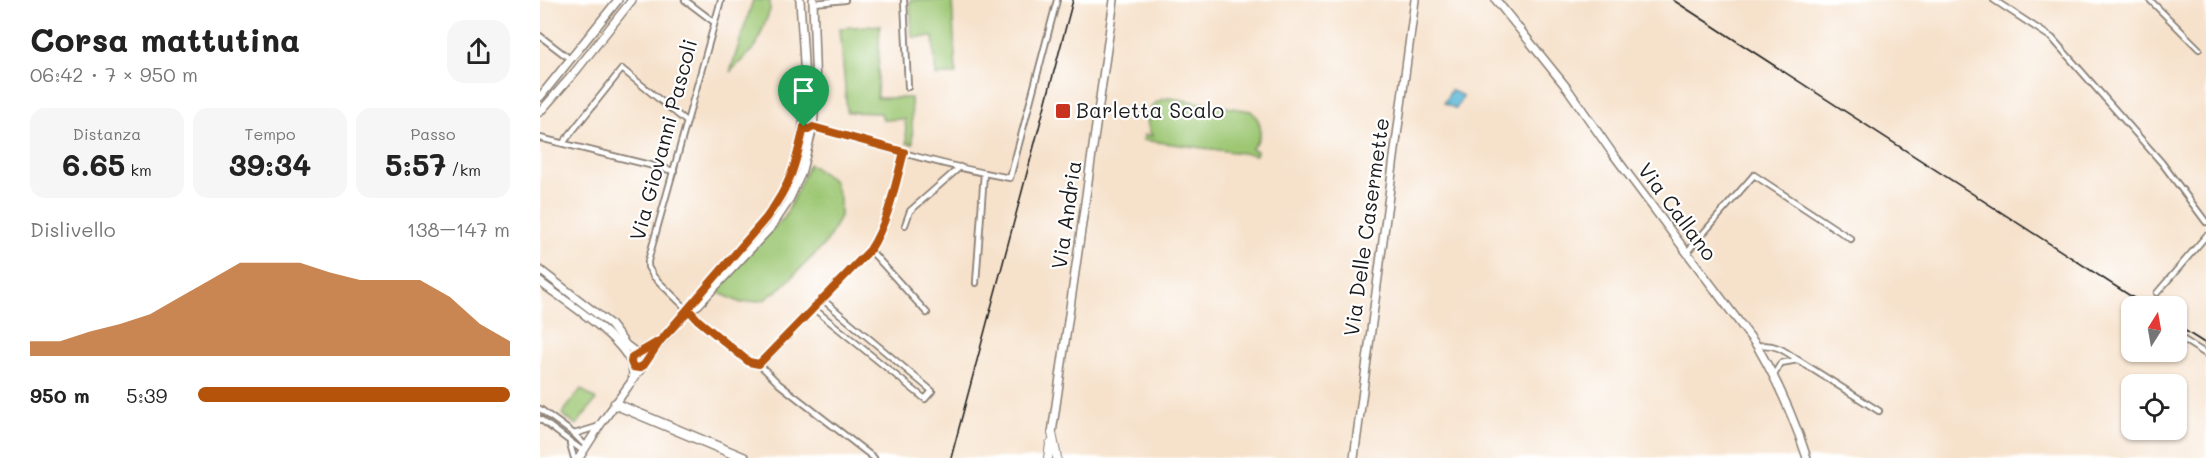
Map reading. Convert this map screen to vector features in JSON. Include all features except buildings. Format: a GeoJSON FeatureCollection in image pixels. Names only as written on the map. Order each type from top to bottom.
{"type":"FeatureCollection","features":[{"type":"Feature","properties":{"kind":"highway"},"geometry":{"type":"LineString","coordinates":[[615,404],[744,458]]}},
{"type":"Feature","properties":{"kind":"main road"},"geometry":{"type":"LineString","coordinates":[[1048,458],[1052,433]]}},
{"type":"Feature","properties":{"kind":"main road"},"geometry":{"type":"LineString","coordinates":[[1052,433],[1057,458]]}},
{"type":"Feature","properties":{"kind":"street"},"geometry":{"type":"LineString","coordinates":[[540,97],[618,0]]}},
{"type":"Feature","properties":{"kind":"street"},"geometry":{"type":"LineString","coordinates":[[540,112],[632,0]]}},
{"type":"Feature","properties":{"kind":"street"},"geometry":{"type":"LineString","coordinates":[[685,0],[714,22]]}},
{"type":"Feature","properties":{"kind":"street","name":"Via Giovanni Pascoli"},"geometry":{"type":"LineString","coordinates":[[689,310],[654,278],[648,267],[658,220],[674,171],[721,0]]}},
{"type":"Feature","properties":{"kind":"street"},"geometry":{"type":"LineString","coordinates":[[813,2],[845,0]]}},
{"type":"Feature","properties":{"kind":"street"},"geometry":{"type":"LineString","coordinates":[[904,0],[908,87]]}},
{"type":"Feature","properties":{"kind":"street"},"geometry":{"type":"LineString","coordinates":[[804,125],[809,121],[813,127],[860,141],[1010,178],[1057,0]]}},
{"type":"Feature","properties":{"kind":"street","name":"Via Andria"},"geometry":{"type":"LineString","coordinates":[[1052,433],[1114,0]]}},
{"type":"Feature","properties":{"kind":"street","name":"Via Delle Casermette"},"geometry":{"type":"LineString","coordinates":[[1354,458],[1415,0]]}},
{"type":"Feature","properties":{"kind":"street","name":"Via Callano"},"geometry":{"type":"LineString","coordinates":[[1496,0],[1567,88],[1613,154],[1757,346],[1793,415],[1807,458]]}},
{"type":"Feature","properties":{"kind":"street"},"geometry":{"type":"LineString","coordinates":[[1994,0],[2052,38],[2162,163],[2206,222]]}},
{"type":"Feature","properties":{"kind":"street"},"geometry":{"type":"LineString","coordinates":[[2150,0],[2199,49]]}},
{"type":"Feature","properties":{"kind":"street"},"geometry":{"type":"LineString","coordinates":[[801,2],[807,11],[813,2]]}},
{"type":"Feature","properties":{"kind":"street"},"geometry":{"type":"LineString","coordinates":[[580,453],[661,340],[689,310],[694,301],[782,197],[794,172],[804,125],[806,93],[801,2]]}},
{"type":"Feature","properties":{"kind":"street"},"geometry":{"type":"LineString","coordinates":[[689,310],[698,305],[772,226],[788,202],[801,174],[813,127],[816,92],[813,2]]}},
{"type":"Feature","properties":{"kind":"street"},"geometry":{"type":"LineString","coordinates":[[540,36],[570,59]]}},
{"type":"Feature","properties":{"kind":"street"},"geometry":{"type":"LineString","coordinates":[[563,143],[622,69],[687,122]]}},
{"type":"Feature","properties":{"kind":"street"},"geometry":{"type":"LineString","coordinates":[[540,138],[674,171]]}},
{"type":"Feature","properties":{"kind":"street"},"geometry":{"type":"LineString","coordinates":[[858,149],[860,141]]}},
{"type":"Feature","properties":{"kind":"street"},"geometry":{"type":"LineString","coordinates":[[759,364],[870,250],[883,227],[904,152]]}},
{"type":"Feature","properties":{"kind":"street"},"geometry":{"type":"LineString","coordinates":[[905,225],[910,211],[960,166]]}},
{"type":"Feature","properties":{"kind":"street"},"geometry":{"type":"LineString","coordinates":[[976,283],[984,173]]}},
{"type":"Feature","properties":{"kind":"street"},"geometry":{"type":"LineString","coordinates":[[1687,252],[1754,175],[1851,238]]}},
{"type":"Feature","properties":{"kind":"street"},"geometry":{"type":"LineString","coordinates":[[2157,293],[2206,236]]}},
{"type":"Feature","properties":{"kind":"street"},"geometry":{"type":"LineString","coordinates":[[870,250],[927,313]]}},
{"type":"Feature","properties":{"kind":"street"},"geometry":{"type":"LineString","coordinates":[[540,270],[610,324],[626,345],[644,357],[643,365]]}},
{"type":"Feature","properties":{"kind":"street"},"geometry":{"type":"LineString","coordinates":[[540,282],[604,332],[636,368],[643,365]]}},
{"type":"Feature","properties":{"kind":"street"},"geometry":{"type":"LineString","coordinates":[[813,308],[925,399],[932,391],[822,299]]}},
{"type":"Feature","properties":{"kind":"street"},"geometry":{"type":"LineString","coordinates":[[689,310],[749,362],[759,364],[779,384],[874,458]]}},
{"type":"Feature","properties":{"kind":"street"},"geometry":{"type":"LineString","coordinates":[[632,382],[632,357],[661,340]]}},
{"type":"Feature","properties":{"kind":"street"},"geometry":{"type":"LineString","coordinates":[[2187,342],[2206,354]]}},
{"type":"Feature","properties":{"kind":"street"},"geometry":{"type":"LineString","coordinates":[[1757,346],[1778,347],[1879,411]]}},
{"type":"Feature","properties":{"kind":"street"},"geometry":{"type":"LineString","coordinates":[[1774,375],[1781,363],[1798,360]]}},
{"type":"Feature","properties":{"kind":"street"},"geometry":{"type":"LineString","coordinates":[[540,409],[574,434],[580,453]]}},
{"type":"Feature","properties":{"kind":"street"},"geometry":{"type":"LineString","coordinates":[[540,419],[569,441],[580,453]]}},
{"type":"Feature","properties":{"kind":"street"},"geometry":{"type":"LineString","coordinates":[[574,434],[599,426]]}},
{"type":"Feature","properties":{"kind":"street"},"geometry":{"type":"LineString","coordinates":[[569,441],[580,453]]}},
{"type":"Feature","properties":{"kind":"green space"},"geometry":{"type":"Polygon","coordinates":[[[753,0],[770,0],[770,10],[756,46],[730,72],[753,0]]]}},
{"type":"Feature","properties":{"kind":"green space"},"geometry":{"type":"Polygon","coordinates":[[[910,0],[952,0],[956,74],[936,76],[933,37],[912,37],[910,0]]]}},
{"type":"Feature","properties":{"kind":"green space"},"geometry":{"type":"Polygon","coordinates":[[[880,25],[877,98],[911,98],[913,144],[907,143],[905,119],[883,120],[881,113],[847,112],[840,28],[880,25]]]}},
{"type":"Feature","properties":{"kind":"green space"},"geometry":{"type":"Polygon","coordinates":[[[1170,98],[1251,111],[1260,125],[1260,135],[1251,149],[1257,151],[1256,155],[1143,140],[1144,135],[1152,136],[1148,117],[1152,106],[1170,98]]]}},
{"type":"Feature","properties":{"kind":"green space"},"geometry":{"type":"Polygon","coordinates":[[[809,164],[833,180],[840,198],[840,216],[827,242],[782,287],[764,300],[741,303],[715,291],[785,217],[809,164]]]}},
{"type":"Feature","properties":{"kind":"green space"},"geometry":{"type":"Polygon","coordinates":[[[581,389],[596,400],[576,425],[562,414],[581,389]]]}},
{"type":"Feature","properties":{"kind":"water"},"geometry":{"type":"Polygon","coordinates":[[[1451,90],[1463,96],[1456,109],[1444,103],[1451,90]]]}},
{"type":"Feature","properties":{"kind":"railway"},"geometry":{"type":"LineString","coordinates":[[951,458],[1073,0]]}},
{"type":"Feature","properties":{"kind":"railway"},"geometry":{"type":"LineString","coordinates":[[1673,0],[2131,296]]}},
{"type":"Feature","properties":{"kind":"railway"},"geometry":{"type":"LineString","coordinates":[[2187,332],[2206,344]]}},
{"type":"Feature","properties":{"kind":"place","name":"Barletta Scalo"},"geometry":{"type":"Point","coordinates":[1063,111]}},
{"type":"Feature","properties":{"kind":"route"},"geometry":{"type":"LineString","coordinates":[[804,127],[794,172],[782,197],[739,251],[661,340],[632,357],[633,367],[639,368],[644,365],[661,340],[689,310],[749,362],[759,364],[870,250],[883,227],[889,210],[904,152],[813,127],[811,130],[804,127]]}}]}
